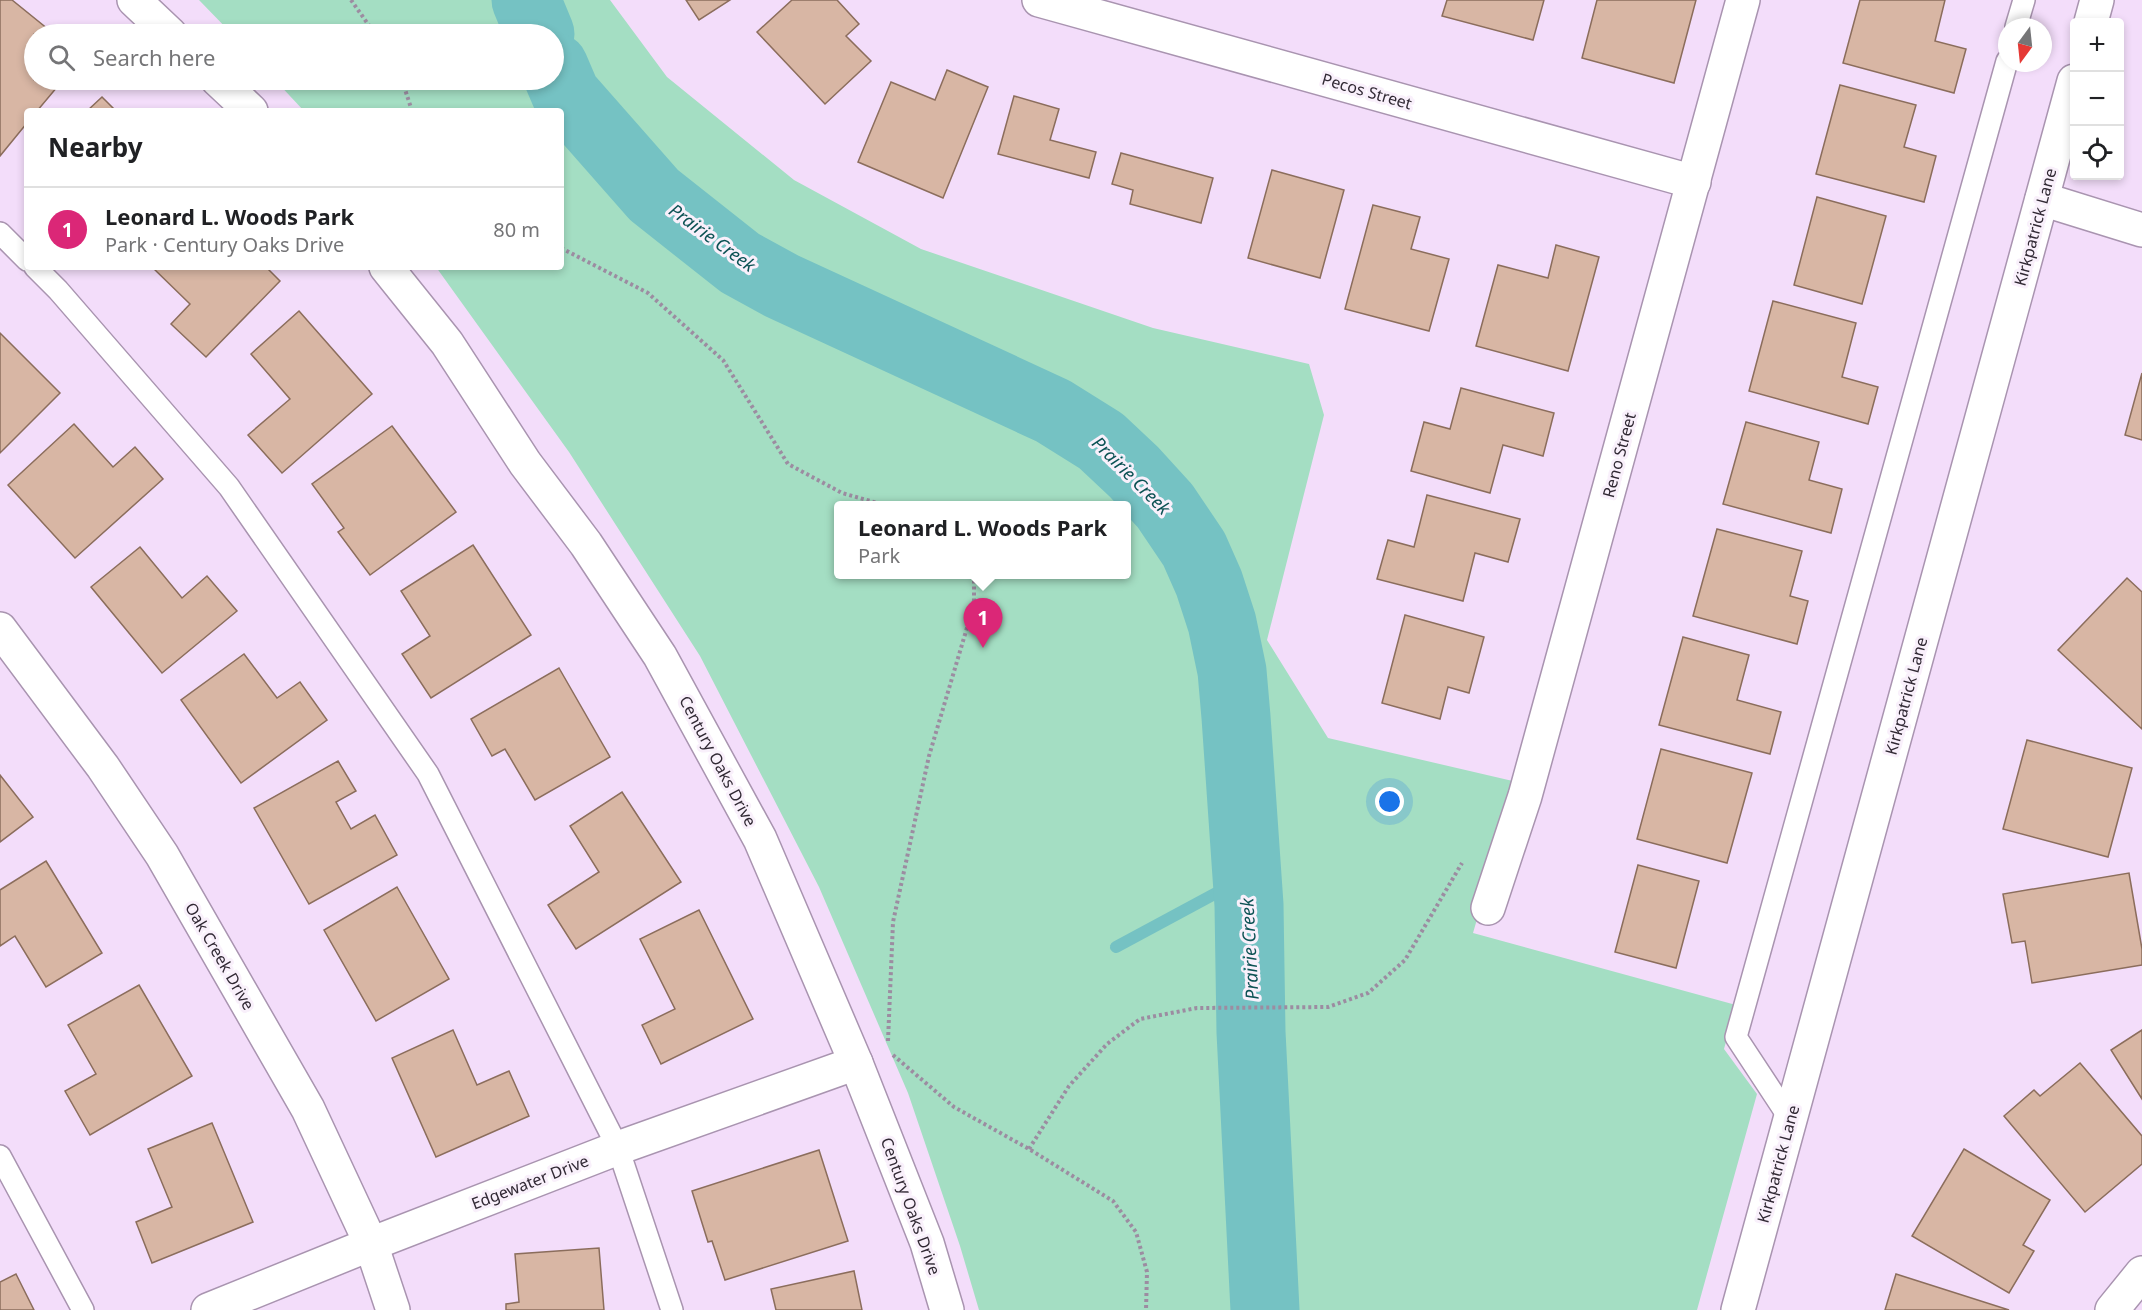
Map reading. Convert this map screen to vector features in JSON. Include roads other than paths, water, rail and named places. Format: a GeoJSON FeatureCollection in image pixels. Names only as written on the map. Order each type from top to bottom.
{"type":"FeatureCollection","features":[{"type":"Feature","properties":{"kind":"street"},"geometry":{"type":"LineString","coordinates":[[134,0],[159,24]]}},
{"type":"Feature","properties":{"kind":"street","name":"Pecos Street"},"geometry":{"type":"LineString","coordinates":[[1039,0],[1694,182]]}},
{"type":"Feature","properties":{"kind":"street","name":"Reno Street"},"geometry":{"type":"LineString","coordinates":[[1488,908],[1525,796],[1743,0]]}},
{"type":"Feature","properties":{"kind":"street"},"geometry":{"type":"LineString","coordinates":[[2092,18],[2097,0]]}},
{"type":"Feature","properties":{"kind":"street"},"geometry":{"type":"LineString","coordinates":[[229,90],[248,108]]}},
{"type":"Feature","properties":{"kind":"street","name":"Kirkpatrick Lane"},"geometry":{"type":"LineString","coordinates":[[1738,1310],[2070,96]]}},
{"type":"Feature","properties":{"kind":"street"},"geometry":{"type":"LineString","coordinates":[[2042,199],[2142,230]]}},
{"type":"Feature","properties":{"kind":"street","name":"Century Oaks Drive"},"geometry":{"type":"LineString","coordinates":[[388,270],[447,343],[525,463],[586,544],[660,656],[760,839],[856,1063],[927,1243],[947,1310]]}},
{"type":"Feature","properties":{"kind":"street","name":"Oak Creek Drive"},"geometry":{"type":"LineString","coordinates":[[0,629],[103,767],[162,855],[308,1109],[371,1244],[393,1310]]}},
{"type":"Feature","properties":{"kind":"street","name":"Edgewater Drive"},"geometry":{"type":"LineString","coordinates":[[208,1310],[618,1148],[856,1063]]}},
{"type":"Feature","properties":{"kind":"street"},"geometry":{"type":"LineString","coordinates":[[2112,1310],[2142,1273]]}},
{"type":"Feature","properties":{"kind":"lane"},"geometry":{"type":"LineString","coordinates":[[2019,18],[2024,0]]}},
{"type":"Feature","properties":{"kind":"lane"},"geometry":{"type":"LineString","coordinates":[[1790,1119],[1736,1037],[2004,72]]}},
{"type":"Feature","properties":{"kind":"lane"},"geometry":{"type":"LineString","coordinates":[[0,233],[24,257]]}},
{"type":"Feature","properties":{"kind":"lane"},"geometry":{"type":"LineString","coordinates":[[38,270],[229,487],[428,774],[618,1148],[672,1310]]}},
{"type":"Feature","properties":{"kind":"lane"},"geometry":{"type":"LineString","coordinates":[[0,1156],[83,1310]]}},
{"type":"Feature","properties":{"kind":"waterway","name":"Prairie Creek"},"geometry":{"type":"LineString","coordinates":[[526,0],[536,24]]}},
{"type":"Feature","properties":{"kind":"waterway","name":"Prairie Creek"},"geometry":{"type":"LineString","coordinates":[[564,90],[654,195],[740,263],[782,286],[1053,411],[1101,441],[1165,506],[1194,549],[1209,583],[1222,623],[1232,671],[1249,905],[1251,1032],[1265,1310]]}},
{"type":"Feature","properties":{"kind":"waterway"},"geometry":{"type":"LineString","coordinates":[[1116,947],[1246,877]]}},
{"type":"Feature","properties":{"kind":"place","name":"Leonard L. Woods Park"},"geometry":{"type":"Point","coordinates":[983,648]}}]}
